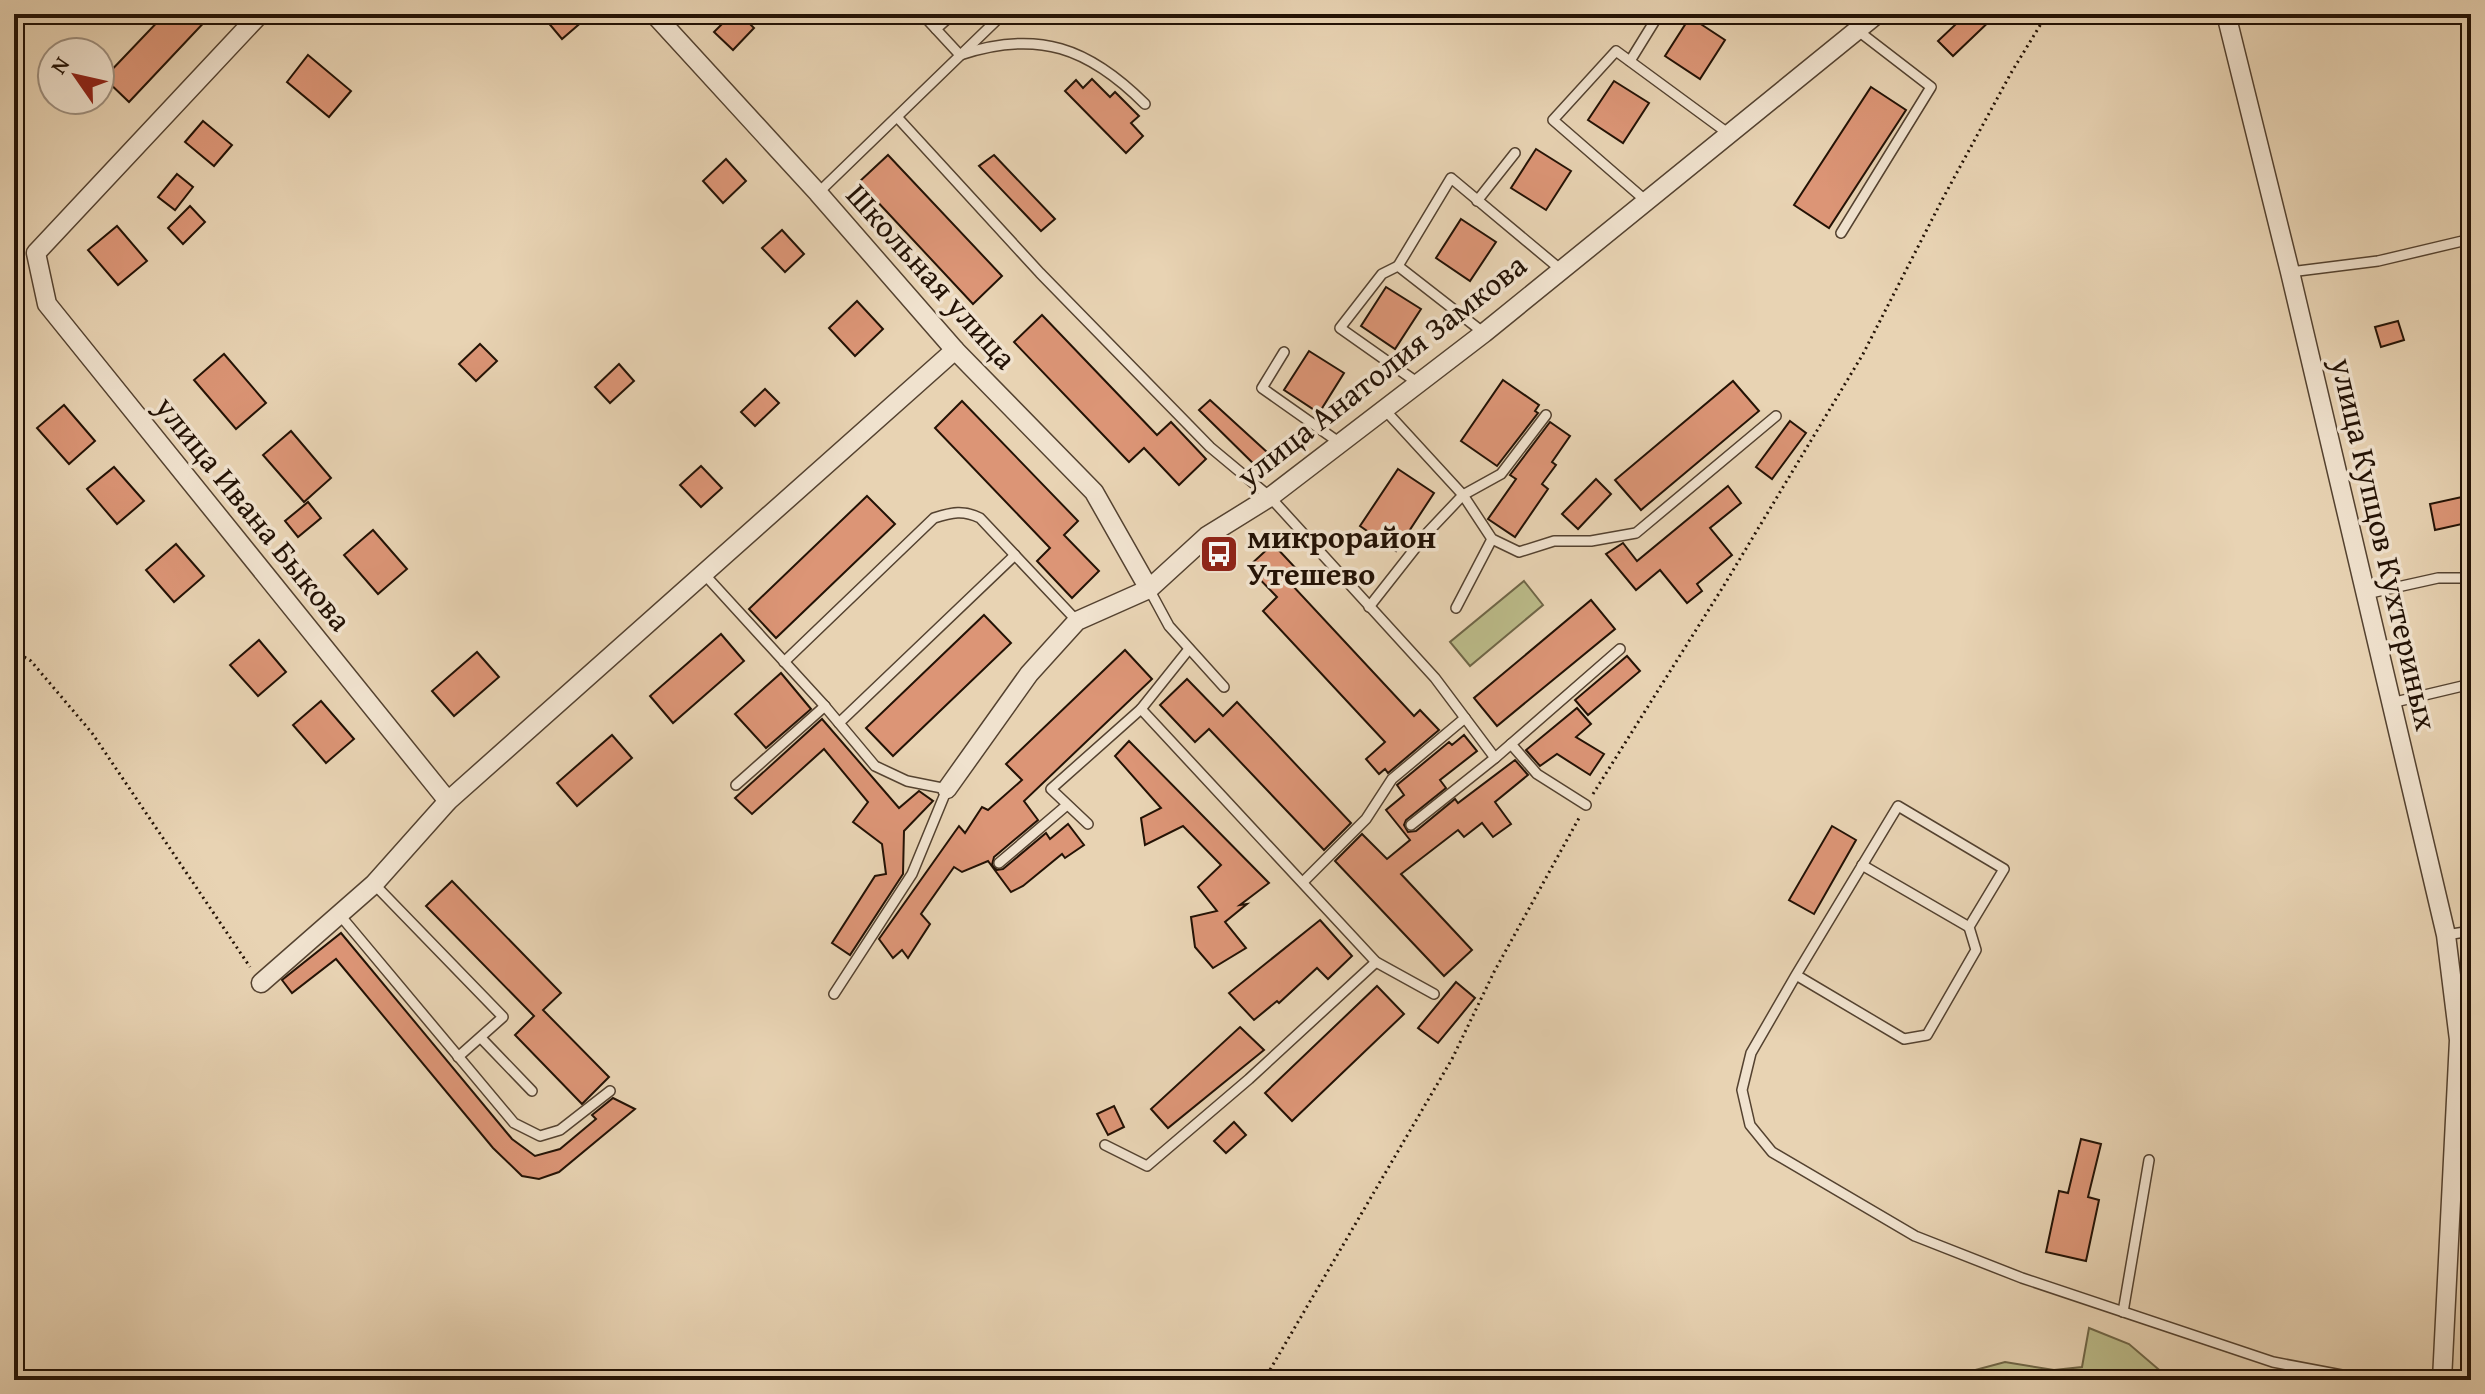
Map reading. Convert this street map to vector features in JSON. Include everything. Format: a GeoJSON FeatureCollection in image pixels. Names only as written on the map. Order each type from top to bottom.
{"type":"FeatureCollection","features":[{"type":"Feature","properties":{"kind":"street","name":"улица Ивана Быкова"},"geometry":{"type":"LineString","coordinates":[[260,14],[36,253],[47,304],[448,801]]}},
{"type":"Feature","properties":{"kind":"street","name":"Школьная улица"},"geometry":{"type":"LineString","coordinates":[[654,14],[818,193],[955,350],[1094,492],[1149,589]]}},
{"type":"Feature","properties":{"kind":"street","name":"улица Анатолия Замкова"},"geometry":{"type":"LineString","coordinates":[[947,789],[1029,674],[1077,621],[1149,589],[1207,536],[1270,497],[1484,333],[1877,14]]}},
{"type":"Feature","properties":{"kind":"street","name":"улица Купцов Кухтериных"},"geometry":{"type":"LineString","coordinates":[[2226,14],[2446,935],[2459,1040],[2442,1380]]}},
{"type":"Feature","properties":{"kind":"street"},"geometry":{"type":"LineString","coordinates":[[261,983],[374,884],[448,801],[955,350]]}},
{"type":"Feature","properties":{"kind":"lane"},"geometry":{"type":"LineString","coordinates":[[922,14],[960,55]]}},
{"type":"Feature","properties":{"kind":"lane"},"geometry":{"type":"LineString","coordinates":[[936,29],[953,14]]}},
{"type":"Feature","properties":{"kind":"lane"},"geometry":{"type":"LineString","coordinates":[[818,193],[1003,14]]}},
{"type":"Feature","properties":{"kind":"lane"},"geometry":{"type":"LineString","coordinates":[[1630,61],[1659,14]]}},
{"type":"Feature","properties":{"kind":"lane"},"geometry":{"type":"LineString","coordinates":[[1841,233],[1931,87],[1857,30]]}},
{"type":"Feature","properties":{"kind":"lane"},"geometry":{"type":"LineString","coordinates":[[960,55],[988,46],[1028,43],[1070,50],[1100,65],[1145,104]]}},
{"type":"Feature","properties":{"kind":"lane"},"geometry":{"type":"LineString","coordinates":[[1645,200],[1553,120],[1616,51],[1729,134]]}},
{"type":"Feature","properties":{"kind":"lane"},"geometry":{"type":"LineString","coordinates":[[897,117],[1040,273],[1210,447],[1270,497],[1435,678],[1495,758]]}},
{"type":"Feature","properties":{"kind":"lane"},"geometry":{"type":"LineString","coordinates":[[1477,201],[1515,153]]}},
{"type":"Feature","properties":{"kind":"lane"},"geometry":{"type":"LineString","coordinates":[[1418,383],[1340,328],[1382,274],[1398,266],[1451,178],[1560,269]]}},
{"type":"Feature","properties":{"kind":"lane"},"geometry":{"type":"LineString","coordinates":[[2290,272],[2378,261],[2471,239]]}},
{"type":"Feature","properties":{"kind":"lane"},"geometry":{"type":"LineString","coordinates":[[1398,266],[1484,333]]}},
{"type":"Feature","properties":{"kind":"lane"},"geometry":{"type":"LineString","coordinates":[[1284,352],[1262,388],[1340,443]]}},
{"type":"Feature","properties":{"kind":"lane"},"geometry":{"type":"LineString","coordinates":[[1384,409],[1463,495],[1492,539],[1519,552],[1554,541],[1591,541],[1636,533],[1776,416]]}},
{"type":"Feature","properties":{"kind":"lane"},"geometry":{"type":"LineString","coordinates":[[1369,607],[1428,532],[1463,495],[1501,474],[1546,415]]}},
{"type":"Feature","properties":{"kind":"lane"},"geometry":{"type":"LineString","coordinates":[[784,662],[934,518],[949,513],[968,512],[980,518],[1077,621]]}},
{"type":"Feature","properties":{"kind":"lane"},"geometry":{"type":"LineString","coordinates":[[1456,608],[1492,539]]}},
{"type":"Feature","properties":{"kind":"lane"},"geometry":{"type":"LineString","coordinates":[[839,723],[1015,555]]}},
{"type":"Feature","properties":{"kind":"lane"},"geometry":{"type":"LineString","coordinates":[[705,575],[825,706],[875,766],[907,781],[947,789],[912,874],[834,994]]}},
{"type":"Feature","properties":{"kind":"lane"},"geometry":{"type":"LineString","coordinates":[[2366,594],[2438,578],[2471,578]]}},
{"type":"Feature","properties":{"kind":"lane"},"geometry":{"type":"LineString","coordinates":[[1149,589],[1169,626],[1224,687]]}},
{"type":"Feature","properties":{"kind":"lane"},"geometry":{"type":"LineString","coordinates":[[1088,824],[1051,789],[1141,709],[1189,649]]}},
{"type":"Feature","properties":{"kind":"lane"},"geometry":{"type":"LineString","coordinates":[[1411,825],[1495,758],[1620,649]]}},
{"type":"Feature","properties":{"kind":"lane"},"geometry":{"type":"LineString","coordinates":[[2391,703],[2471,684]]}},
{"type":"Feature","properties":{"kind":"lane"},"geometry":{"type":"LineString","coordinates":[[736,785],[825,706]]}},
{"type":"Feature","properties":{"kind":"lane"},"geometry":{"type":"LineString","coordinates":[[1141,709],[1376,962],[1434,994]]}},
{"type":"Feature","properties":{"kind":"lane"},"geometry":{"type":"LineString","coordinates":[[1303,882],[1366,819],[1392,779],[1465,718]]}},
{"type":"Feature","properties":{"kind":"lane"},"geometry":{"type":"LineString","coordinates":[[1511,744],[1537,774],[1586,805]]}},
{"type":"Feature","properties":{"kind":"lane"},"geometry":{"type":"LineString","coordinates":[[999,863],[1067,805]]}},
{"type":"Feature","properties":{"kind":"lane"},"geometry":{"type":"LineString","coordinates":[[1969,927],[2004,869],[1898,806],[1751,1053],[1742,1090],[1750,1125],[1772,1152],[1915,1236],[2022,1278],[2273,1362],[2368,1380]]}},
{"type":"Feature","properties":{"kind":"lane"},"geometry":{"type":"LineString","coordinates":[[1796,975],[1904,1039],[1927,1035],[1976,950],[1969,927],[1862,865]]}},
{"type":"Feature","properties":{"kind":"lane"},"geometry":{"type":"LineString","coordinates":[[374,884],[503,1017],[458,1057]]}},
{"type":"Feature","properties":{"kind":"lane"},"geometry":{"type":"LineString","coordinates":[[339,914],[514,1123],[540,1136],[560,1130],[610,1091]]}},
{"type":"Feature","properties":{"kind":"lane"},"geometry":{"type":"LineString","coordinates":[[2446,935],[2471,931]]}},
{"type":"Feature","properties":{"kind":"lane"},"geometry":{"type":"LineString","coordinates":[[1105,1145],[1147,1166],[1249,1079],[1376,962]]}},
{"type":"Feature","properties":{"kind":"lane"},"geometry":{"type":"LineString","coordinates":[[481,1038],[532,1091]]}},
{"type":"Feature","properties":{"kind":"lane"},"geometry":{"type":"LineString","coordinates":[[2123,1312],[2149,1160]]}},
{"type":"Feature","properties":{"kind":"path"},"geometry":{"type":"LineString","coordinates":[[1264,1380],[1452,1059],[1494,972],[1586,805],[1723,587],[1863,354],[1976,137],[2047,14]]}},
{"type":"Feature","properties":{"kind":"path"},"geometry":{"type":"LineString","coordinates":[[14,651],[31,661],[92,733],[261,983]]}},
{"type":"Feature","properties":{"kind":"green space"},"geometry":{"type":"Polygon","coordinates":[[[1524,581],[1543,605],[1470,666],[1450,642],[1524,581]]]}},
{"type":"Feature","properties":{"kind":"green space"},"geometry":{"type":"Polygon","coordinates":[[[2089,1328],[2129,1344],[2171,1380],[1938,1380],[2005,1362],[2054,1370],[2082,1367],[2089,1328]]]}},
{"type":"Feature","properties":{"kind":"building"},"geometry":{"type":"Polygon","coordinates":[[[165,14],[212,14],[129,102],[116,90],[116,65],[165,14]]]}},
{"type":"Feature","properties":{"kind":"building"},"geometry":{"type":"Polygon","coordinates":[[[541,14],[591,14],[562,39],[541,14]]]}},
{"type":"Feature","properties":{"kind":"building"},"geometry":{"type":"Polygon","coordinates":[[[732,14],[740,14],[754,28],[733,50],[714,32],[732,14]]]}},
{"type":"Feature","properties":{"kind":"building"},"geometry":{"type":"Polygon","coordinates":[[[1945,14],[1997,14],[1953,56],[1938,41],[1955,25],[1945,14]]]}},
{"type":"Feature","properties":{"kind":"building"},"geometry":{"type":"Polygon","coordinates":[[[1690,17],[1725,40],[1700,79],[1665,56],[1690,17]]]}},
{"type":"Feature","properties":{"kind":"building"},"geometry":{"type":"Polygon","coordinates":[[[308,55],[351,91],[329,117],[287,82],[308,55]]]}},
{"type":"Feature","properties":{"kind":"building"},"geometry":{"type":"Polygon","coordinates":[[[1092,79],[1110,97],[1115,92],[1139,116],[1131,123],[1143,136],[1126,153],[1065,91],[1076,80],[1083,88],[1092,79]]]}},
{"type":"Feature","properties":{"kind":"building"},"geometry":{"type":"Polygon","coordinates":[[[1614,81],[1649,103],[1623,143],[1588,120],[1614,81]]]}},
{"type":"Feature","properties":{"kind":"building"},"geometry":{"type":"Polygon","coordinates":[[[1871,87],[1906,110],[1829,228],[1794,205],[1871,87]]]}},
{"type":"Feature","properties":{"kind":"building"},"geometry":{"type":"Polygon","coordinates":[[[203,121],[232,145],[214,166],[185,142],[203,121]]]}},
{"type":"Feature","properties":{"kind":"building"},"geometry":{"type":"Polygon","coordinates":[[[1536,149],[1571,171],[1546,210],[1511,188],[1536,149]]]}},
{"type":"Feature","properties":{"kind":"building"},"geometry":{"type":"Polygon","coordinates":[[[888,155],[1002,276],[973,304],[859,182],[888,155]]]}},
{"type":"Feature","properties":{"kind":"building"},"geometry":{"type":"Polygon","coordinates":[[[994,155],[1055,219],[1041,231],[979,166],[994,155]]]}},
{"type":"Feature","properties":{"kind":"building"},"geometry":{"type":"Polygon","coordinates":[[[726,159],[746,181],[723,203],[703,181],[726,159]]]}},
{"type":"Feature","properties":{"kind":"building"},"geometry":{"type":"Polygon","coordinates":[[[177,174],[193,187],[175,210],[158,197],[177,174]]]}},
{"type":"Feature","properties":{"kind":"building"},"geometry":{"type":"Polygon","coordinates":[[[190,206],[205,222],[183,244],[168,228],[190,206]]]}},
{"type":"Feature","properties":{"kind":"building"},"geometry":{"type":"Polygon","coordinates":[[[1461,219],[1496,242],[1470,281],[1436,258],[1461,219]]]}},
{"type":"Feature","properties":{"kind":"building"},"geometry":{"type":"Polygon","coordinates":[[[117,226],[147,261],[118,285],[88,250],[117,226]]]}},
{"type":"Feature","properties":{"kind":"building"},"geometry":{"type":"Polygon","coordinates":[[[782,230],[804,254],[785,272],[762,248],[782,230]]]}},
{"type":"Feature","properties":{"kind":"building"},"geometry":{"type":"Polygon","coordinates":[[[1386,287],[1421,309],[1395,349],[1361,326],[1386,287]]]}},
{"type":"Feature","properties":{"kind":"building"},"geometry":{"type":"Polygon","coordinates":[[[857,301],[883,329],[855,356],[829,328],[857,301]]]}},
{"type":"Feature","properties":{"kind":"building"},"geometry":{"type":"Polygon","coordinates":[[[1042,315],[1157,435],[1171,422],[1206,459],[1179,485],[1144,448],[1129,462],[1014,342],[1042,315]]]}},
{"type":"Feature","properties":{"kind":"building"},"geometry":{"type":"Polygon","coordinates":[[[2398,321],[2404,340],[2381,347],[2375,327],[2398,321]]]}},
{"type":"Feature","properties":{"kind":"building"},"geometry":{"type":"Polygon","coordinates":[[[480,344],[497,361],[476,381],[459,364],[480,344]]]}},
{"type":"Feature","properties":{"kind":"building"},"geometry":{"type":"Polygon","coordinates":[[[1309,351],[1344,373],[1319,413],[1284,390],[1309,351]]]}},
{"type":"Feature","properties":{"kind":"building"},"geometry":{"type":"Polygon","coordinates":[[[224,354],[266,403],[236,429],[194,380],[224,354]]]}},
{"type":"Feature","properties":{"kind":"building"},"geometry":{"type":"Polygon","coordinates":[[[619,364],[634,381],[610,403],[595,387],[619,364]]]}},
{"type":"Feature","properties":{"kind":"building"},"geometry":{"type":"Polygon","coordinates":[[[1503,380],[1539,405],[1535,411],[1538,413],[1497,466],[1461,441],[1503,380]]]}},
{"type":"Feature","properties":{"kind":"building"},"geometry":{"type":"Polygon","coordinates":[[[1733,381],[1759,411],[1641,510],[1615,480],[1733,381]]]}},
{"type":"Feature","properties":{"kind":"building"},"geometry":{"type":"Polygon","coordinates":[[[765,389],[779,403],[755,426],[741,412],[765,389]]]}},
{"type":"Feature","properties":{"kind":"building"},"geometry":{"type":"Polygon","coordinates":[[[1210,400],[1278,462],[1265,475],[1199,410],[1210,400]]]}},
{"type":"Feature","properties":{"kind":"building"},"geometry":{"type":"Polygon","coordinates":[[[962,401],[1078,521],[1064,535],[1099,571],[1072,598],[1037,561],[1050,548],[935,428],[962,401]]]}},
{"type":"Feature","properties":{"kind":"building"},"geometry":{"type":"Polygon","coordinates":[[[64,405],[95,441],[69,464],[37,428],[64,405]]]}},
{"type":"Feature","properties":{"kind":"building"},"geometry":{"type":"Polygon","coordinates":[[[1790,421],[1806,433],[1772,479],[1756,467],[1790,421]]]}},
{"type":"Feature","properties":{"kind":"building"},"geometry":{"type":"Polygon","coordinates":[[[1550,422],[1570,436],[1552,462],[1556,465],[1542,484],[1548,489],[1515,537],[1488,519],[1516,479],[1510,475],[1550,422]]]}},
{"type":"Feature","properties":{"kind":"building"},"geometry":{"type":"Polygon","coordinates":[[[291,431],[331,478],[304,502],[263,455],[291,431]]]}},
{"type":"Feature","properties":{"kind":"building"},"geometry":{"type":"Polygon","coordinates":[[[701,466],[722,488],[701,507],[680,485],[701,466]]]}},
{"type":"Feature","properties":{"kind":"building"},"geometry":{"type":"Polygon","coordinates":[[[114,467],[144,501],[117,524],[87,489],[114,467]]]}},
{"type":"Feature","properties":{"kind":"building"},"geometry":{"type":"Polygon","coordinates":[[[1398,469],[1434,493],[1396,551],[1360,526],[1398,469]]]}},
{"type":"Feature","properties":{"kind":"building"},"geometry":{"type":"Polygon","coordinates":[[[1596,479],[1611,494],[1578,529],[1562,514],[1596,479]]]}},
{"type":"Feature","properties":{"kind":"building"},"geometry":{"type":"Polygon","coordinates":[[[1728,486],[1741,503],[1710,528],[1732,555],[1697,584],[1702,591],[1687,603],[1660,570],[1636,590],[1606,554],[1623,543],[1637,561],[1728,486]]]}},
{"type":"Feature","properties":{"kind":"building"},"geometry":{"type":"Polygon","coordinates":[[[2471,495],[2471,522],[2435,530],[2430,504],[2471,495]]]}},
{"type":"Feature","properties":{"kind":"building"},"geometry":{"type":"Polygon","coordinates":[[[867,496],[895,524],[776,638],[749,609],[867,496]]]}},
{"type":"Feature","properties":{"kind":"building"},"geometry":{"type":"Polygon","coordinates":[[[308,502],[321,518],[298,537],[285,521],[308,502]]]}},
{"type":"Feature","properties":{"kind":"building"},"geometry":{"type":"Polygon","coordinates":[[[373,530],[407,569],[378,594],[344,555],[373,530]]]}},
{"type":"Feature","properties":{"kind":"building"},"geometry":{"type":"Polygon","coordinates":[[[176,544],[204,576],[174,602],[146,570],[176,544]]]}},
{"type":"Feature","properties":{"kind":"building"},"geometry":{"type":"Polygon","coordinates":[[[1273,544],[1303,576],[1291,584],[1414,716],[1420,710],[1439,730],[1388,773],[1385,769],[1379,774],[1366,759],[1385,742],[1263,611],[1277,597],[1248,567],[1273,544]]]}},
{"type":"Feature","properties":{"kind":"building"},"geometry":{"type":"Polygon","coordinates":[[[1591,600],[1615,629],[1497,726],[1474,698],[1591,600]]]}},
{"type":"Feature","properties":{"kind":"building"},"geometry":{"type":"Polygon","coordinates":[[[984,615],[1011,643],[893,756],[866,728],[984,615]]]}},
{"type":"Feature","properties":{"kind":"building"},"geometry":{"type":"Polygon","coordinates":[[[721,634],[744,661],[673,723],[650,696],[721,634]]]}},
{"type":"Feature","properties":{"kind":"building"},"geometry":{"type":"Polygon","coordinates":[[[259,640],[286,672],[258,696],[230,665],[259,640]]]}},
{"type":"Feature","properties":{"kind":"building"},"geometry":{"type":"Polygon","coordinates":[[[1125,650],[1152,679],[1024,801],[1038,820],[994,857],[992,865],[997,870],[1003,869],[1046,833],[1050,839],[1068,824],[1084,845],[1065,858],[1062,854],[1011,892],[988,861],[962,872],[954,867],[921,914],[930,924],[908,958],[902,950],[893,958],[879,939],[959,826],[965,833],[982,807],[988,810],[1022,780],[1006,764],[1125,650]]]}},
{"type":"Feature","properties":{"kind":"building"},"geometry":{"type":"Polygon","coordinates":[[[477,652],[499,677],[454,716],[432,691],[477,652]]]}},
{"type":"Feature","properties":{"kind":"building"},"geometry":{"type":"Polygon","coordinates":[[[1627,656],[1640,671],[1588,715],[1575,700],[1627,656]]]}},
{"type":"Feature","properties":{"kind":"building"},"geometry":{"type":"Polygon","coordinates":[[[781,673],[811,709],[766,748],[735,714],[781,673]]]}},
{"type":"Feature","properties":{"kind":"building"},"geometry":{"type":"Polygon","coordinates":[[[1187,679],[1223,716],[1237,702],[1351,823],[1324,850],[1209,729],[1195,742],[1160,705],[1187,679]]]}},
{"type":"Feature","properties":{"kind":"building"},"geometry":{"type":"Polygon","coordinates":[[[321,701],[354,739],[326,763],[293,725],[321,701]]]}},
{"type":"Feature","properties":{"kind":"building"},"geometry":{"type":"Polygon","coordinates":[[[1577,708],[1591,724],[1576,737],[1604,754],[1590,775],[1557,754],[1540,766],[1526,750],[1577,708]]]}},
{"type":"Feature","properties":{"kind":"building"},"geometry":{"type":"Polygon","coordinates":[[[822,719],[899,808],[919,791],[933,801],[904,831],[903,874],[850,955],[832,943],[875,876],[886,874],[882,844],[853,822],[868,802],[824,749],[752,814],[735,798],[822,719]]]}},
{"type":"Feature","properties":{"kind":"building"},"geometry":{"type":"Polygon","coordinates":[[[612,735],[632,758],[577,806],[557,783],[612,735]]]}},
{"type":"Feature","properties":{"kind":"building"},"geometry":{"type":"Polygon","coordinates":[[[1464,735],[1477,751],[1440,780],[1446,788],[1406,820],[1404,825],[1408,832],[1416,831],[1455,799],[1458,803],[1515,760],[1528,775],[1495,802],[1511,824],[1493,837],[1482,823],[1464,837],[1458,830],[1401,874],[1472,950],[1444,976],[1335,861],[1362,834],[1387,859],[1410,840],[1386,810],[1404,795],[1397,785],[1449,742],[1452,745],[1464,735]]]}},
{"type":"Feature","properties":{"kind":"building"},"geometry":{"type":"Polygon","coordinates":[[[1129,741],[1269,883],[1240,905],[1247,904],[1225,922],[1246,948],[1213,968],[1195,947],[1191,917],[1217,911],[1198,887],[1221,865],[1183,826],[1145,845],[1141,818],[1161,808],[1115,756],[1129,741]]]}},
{"type":"Feature","properties":{"kind":"building"},"geometry":{"type":"Polygon","coordinates":[[[1832,826],[1856,840],[1814,914],[1789,900],[1832,826]]]}},
{"type":"Feature","properties":{"kind":"building"},"geometry":{"type":"Polygon","coordinates":[[[452,881],[561,993],[543,1010],[609,1077],[582,1104],[515,1035],[534,1016],[426,906],[452,881]]]}},
{"type":"Feature","properties":{"kind":"building"},"geometry":{"type":"Polygon","coordinates":[[[1320,920],[1352,956],[1328,979],[1317,968],[1279,1003],[1277,1001],[1254,1020],[1229,993],[1320,920]]]}},
{"type":"Feature","properties":{"kind":"building"},"geometry":{"type":"Polygon","coordinates":[[[341,933],[512,1139],[535,1156],[560,1149],[596,1119],[592,1115],[613,1098],[635,1109],[559,1172],[539,1179],[522,1176],[493,1148],[336,959],[292,993],[282,980],[341,933]]]}},
{"type":"Feature","properties":{"kind":"building"},"geometry":{"type":"Polygon","coordinates":[[[1456,982],[1475,998],[1438,1043],[1418,1028],[1456,982]]]}},
{"type":"Feature","properties":{"kind":"building"},"geometry":{"type":"Polygon","coordinates":[[[1377,986],[1404,1014],[1292,1121],[1265,1093],[1377,986]]]}},
{"type":"Feature","properties":{"kind":"building"},"geometry":{"type":"Polygon","coordinates":[[[1240,1027],[1264,1050],[1168,1128],[1151,1109],[1240,1027]]]}},
{"type":"Feature","properties":{"kind":"building"},"geometry":{"type":"Polygon","coordinates":[[[1114,1106],[1124,1127],[1108,1135],[1097,1114],[1114,1106]]]}},
{"type":"Feature","properties":{"kind":"building"},"geometry":{"type":"Polygon","coordinates":[[[1234,1122],[1246,1135],[1226,1153],[1214,1141],[1234,1122]]]}},
{"type":"Feature","properties":{"kind":"building"},"geometry":{"type":"Polygon","coordinates":[[[2081,1139],[2101,1144],[2088,1197],[2099,1200],[2086,1261],[2046,1252],[2059,1191],[2068,1193],[2081,1139]]]}},
{"type":"Feature","properties":{"kind":"place","name":"микрорайон Утешево"},"geometry":{"type":"Point","coordinates":[1219,554]}}]}
